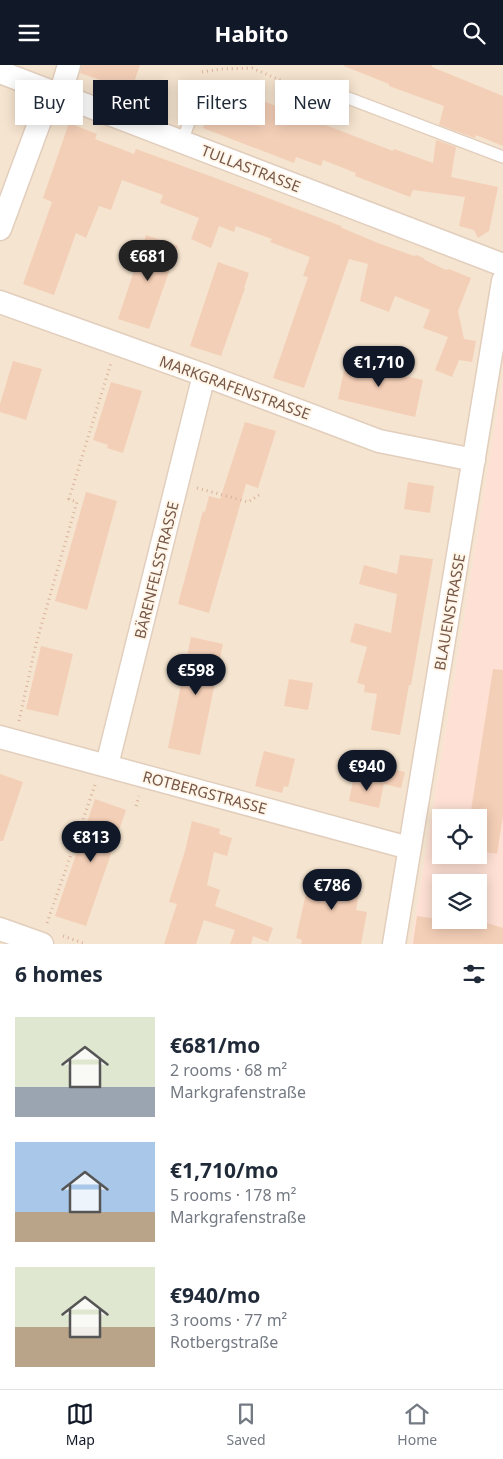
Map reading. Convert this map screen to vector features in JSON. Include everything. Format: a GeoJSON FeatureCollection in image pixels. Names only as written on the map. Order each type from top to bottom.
{"type":"FeatureCollection","features":[{"type":"Feature","properties":{"kind":"street"},"geometry":{"type":"LineString","coordinates":[[62,80],[69,65]]}},
{"type":"Feature","properties":{"kind":"street","name":"TULLASTRASSE"},"geometry":{"type":"LineString","coordinates":[[0,72],[21,80]]}},
{"type":"Feature","properties":{"kind":"street","name":"TULLASTRASSE"},"geometry":{"type":"LineString","coordinates":[[83,104],[503,265]]}},
{"type":"Feature","properties":{"kind":"street"},"geometry":{"type":"LineString","coordinates":[[0,229],[43,125]]}},
{"type":"Feature","properties":{"kind":"street","name":"BLAUENSTRASSE"},"geometry":{"type":"LineString","coordinates":[[394,944],[503,281]]}},
{"type":"Feature","properties":{"kind":"street","name":"MARKGRAFENSTRASSE"},"geometry":{"type":"LineString","coordinates":[[0,302],[204,375],[379,441],[474,461]]}},
{"type":"Feature","properties":{"kind":"street","name":"BÄRENFELSSTRASSE"},"geometry":{"type":"LineString","coordinates":[[102,772],[204,375]]}},
{"type":"Feature","properties":{"kind":"street","name":"ROTBERGSTRASSE"},"geometry":{"type":"LineString","coordinates":[[7,739],[102,772],[409,847]]}},
{"type":"Feature","properties":{"kind":"street"},"geometry":{"type":"LineString","coordinates":[[0,929],[49,936]]}},
{"type":"Feature","properties":{"kind":"lane"},"geometry":{"type":"LineString","coordinates":[[349,98],[503,157]]}},
{"type":"Feature","properties":{"kind":"lane"},"geometry":{"type":"LineString","coordinates":[[182,142],[188,125]]}},
{"type":"Feature","properties":{"kind":"path"},"geometry":{"type":"LineString","coordinates":[[198,77],[201,72],[221,67],[253,67],[281,80]]}},
{"type":"Feature","properties":{"kind":"path"},"geometry":{"type":"LineString","coordinates":[[7,739],[78,502],[69,499],[117,344]]}},
{"type":"Feature","properties":{"kind":"path"},"geometry":{"type":"LineString","coordinates":[[178,482],[248,502],[262,493]]}},
{"type":"Feature","properties":{"kind":"path"},"geometry":{"type":"LineString","coordinates":[[86,944],[49,936],[102,772]]}},
{"type":"Feature","properties":{"kind":"shaded area"},"geometry":{"type":"Polygon","coordinates":[[[0,65],[503,65],[503,376],[411,944],[0,944],[0,65]]]}},
{"type":"Feature","properties":{"kind":"shaded area"},"geometry":{"type":"Polygon","coordinates":[[[503,376],[503,944],[411,944],[432,814],[432,864],[487,864],[487,809],[433,809],[503,376]]]}},
{"type":"Feature","properties":{"kind":"building"},"geometry":{"type":"Polygon","coordinates":[[[82,65],[140,65],[135,80],[100,80],[80,73],[82,65]]]}},
{"type":"Feature","properties":{"kind":"building"},"geometry":{"type":"Polygon","coordinates":[[[344,65],[432,65],[432,67],[503,96],[503,146],[476,135],[475,138],[439,125],[444,106],[389,86],[389,84],[344,65]]]}},
{"type":"Feature","properties":{"kind":"building"},"geometry":{"type":"Polygon","coordinates":[[[265,102],[275,106],[275,125],[325,125],[393,151],[394,149],[433,163],[436,140],[456,147],[451,177],[498,187],[489,231],[478,238],[474,230],[459,226],[465,197],[413,190],[410,197],[355,176],[356,173],[323,160],[321,166],[296,157],[294,163],[203,128],[204,125],[265,125],[265,102]]]}},
{"type":"Feature","properties":{"kind":"building"},"geometry":{"type":"Polygon","coordinates":[[[68,125],[74,125],[97,134],[95,139],[134,154],[136,149],[341,226],[378,243],[414,256],[417,255],[446,270],[449,269],[471,278],[458,311],[464,339],[476,341],[472,362],[459,360],[452,377],[435,370],[448,337],[423,328],[430,310],[395,296],[389,312],[360,301],[368,264],[349,259],[304,388],[273,378],[308,277],[303,276],[310,257],[270,242],[272,239],[236,226],[234,232],[219,226],[211,248],[191,239],[199,218],[160,203],[163,195],[122,180],[111,210],[99,206],[86,238],[76,233],[54,295],[23,284],[52,202],[43,198],[68,125]]]}},
{"type":"Feature","properties":{"kind":"building"},"geometry":{"type":"Polygon","coordinates":[[[146,235],[178,246],[149,329],[118,319],[146,235]]]}},
{"type":"Feature","properties":{"kind":"building"},"geometry":{"type":"Polygon","coordinates":[[[218,262],[249,273],[221,356],[190,346],[218,262]]]}},
{"type":"Feature","properties":{"kind":"building"},"geometry":{"type":"Polygon","coordinates":[[[347,356],[380,364],[378,370],[423,380],[415,417],[338,399],[347,356]]]}},
{"type":"Feature","properties":{"kind":"building"},"geometry":{"type":"Polygon","coordinates":[[[13,361],[42,369],[26,420],[0,412],[0,404],[13,361]]]}},
{"type":"Feature","properties":{"kind":"building"},"geometry":{"type":"Polygon","coordinates":[[[111,382],[142,391],[123,453],[107,448],[108,445],[93,440],[111,382]]]}},
{"type":"Feature","properties":{"kind":"building"},"geometry":{"type":"Polygon","coordinates":[[[245,422],[276,431],[258,488],[246,484],[209,613],[178,604],[203,511],[205,512],[209,496],[220,499],[245,422]]]}},
{"type":"Feature","properties":{"kind":"building"},"geometry":{"type":"Polygon","coordinates":[[[408,482],[434,486],[430,513],[404,509],[408,482]]]}},
{"type":"Feature","properties":{"kind":"building"},"geometry":{"type":"Polygon","coordinates":[[[86,492],[117,501],[87,610],[55,601],[86,492]]]}},
{"type":"Feature","properties":{"kind":"building"},"geometry":{"type":"Polygon","coordinates":[[[400,555],[433,559],[411,685],[409,685],[400,735],[371,730],[377,694],[364,692],[365,685],[357,683],[367,647],[350,642],[355,623],[391,633],[397,594],[359,584],[364,565],[397,574],[400,555]]]}},
{"type":"Feature","properties":{"kind":"building"},"geometry":{"type":"Polygon","coordinates":[[[191,637],[223,644],[200,755],[168,748],[191,637]]]}},
{"type":"Feature","properties":{"kind":"building"},"geometry":{"type":"Polygon","coordinates":[[[41,646],[73,654],[58,716],[26,709],[41,646]]]}},
{"type":"Feature","properties":{"kind":"building"},"geometry":{"type":"Polygon","coordinates":[[[493,669],[503,670],[503,816],[497,854],[487,852],[487,809],[471,809],[493,669]]]}},
{"type":"Feature","properties":{"kind":"building"},"geometry":{"type":"Polygon","coordinates":[[[289,679],[313,683],[308,710],[284,706],[289,679]]]}},
{"type":"Feature","properties":{"kind":"building"},"geometry":{"type":"Polygon","coordinates":[[[264,751],[295,759],[288,787],[284,786],[282,793],[255,786],[264,751]]]}},
{"type":"Feature","properties":{"kind":"building"},"geometry":{"type":"Polygon","coordinates":[[[388,768],[405,772],[401,788],[384,784],[388,768]]]}},
{"type":"Feature","properties":{"kind":"building"},"geometry":{"type":"Polygon","coordinates":[[[0,774],[23,782],[3,841],[0,841],[0,774]]]}},
{"type":"Feature","properties":{"kind":"building"},"geometry":{"type":"Polygon","coordinates":[[[354,777],[384,783],[379,808],[349,801],[354,777]]]}},
{"type":"Feature","properties":{"kind":"building"},"geometry":{"type":"Polygon","coordinates":[[[95,799],[126,810],[86,926],[55,916],[95,799]]]}},
{"type":"Feature","properties":{"kind":"building"},"geometry":{"type":"Polygon","coordinates":[[[192,821],[220,829],[219,834],[232,838],[227,856],[214,852],[207,885],[220,890],[215,906],[273,928],[268,942],[253,936],[251,944],[230,944],[235,930],[204,920],[196,944],[164,944],[177,904],[169,902],[192,821]]]}},
{"type":"Feature","properties":{"kind":"building"},"geometry":{"type":"Polygon","coordinates":[[[311,871],[361,880],[356,910],[367,912],[361,944],[301,944],[302,940],[296,938],[311,871]]]}},
{"type":"Feature","properties":{"kind":"building"},"geometry":{"type":"Polygon","coordinates":[[[417,916],[432,918],[432,929],[487,929],[487,923],[503,928],[503,944],[413,944],[417,916]]]}}]}
